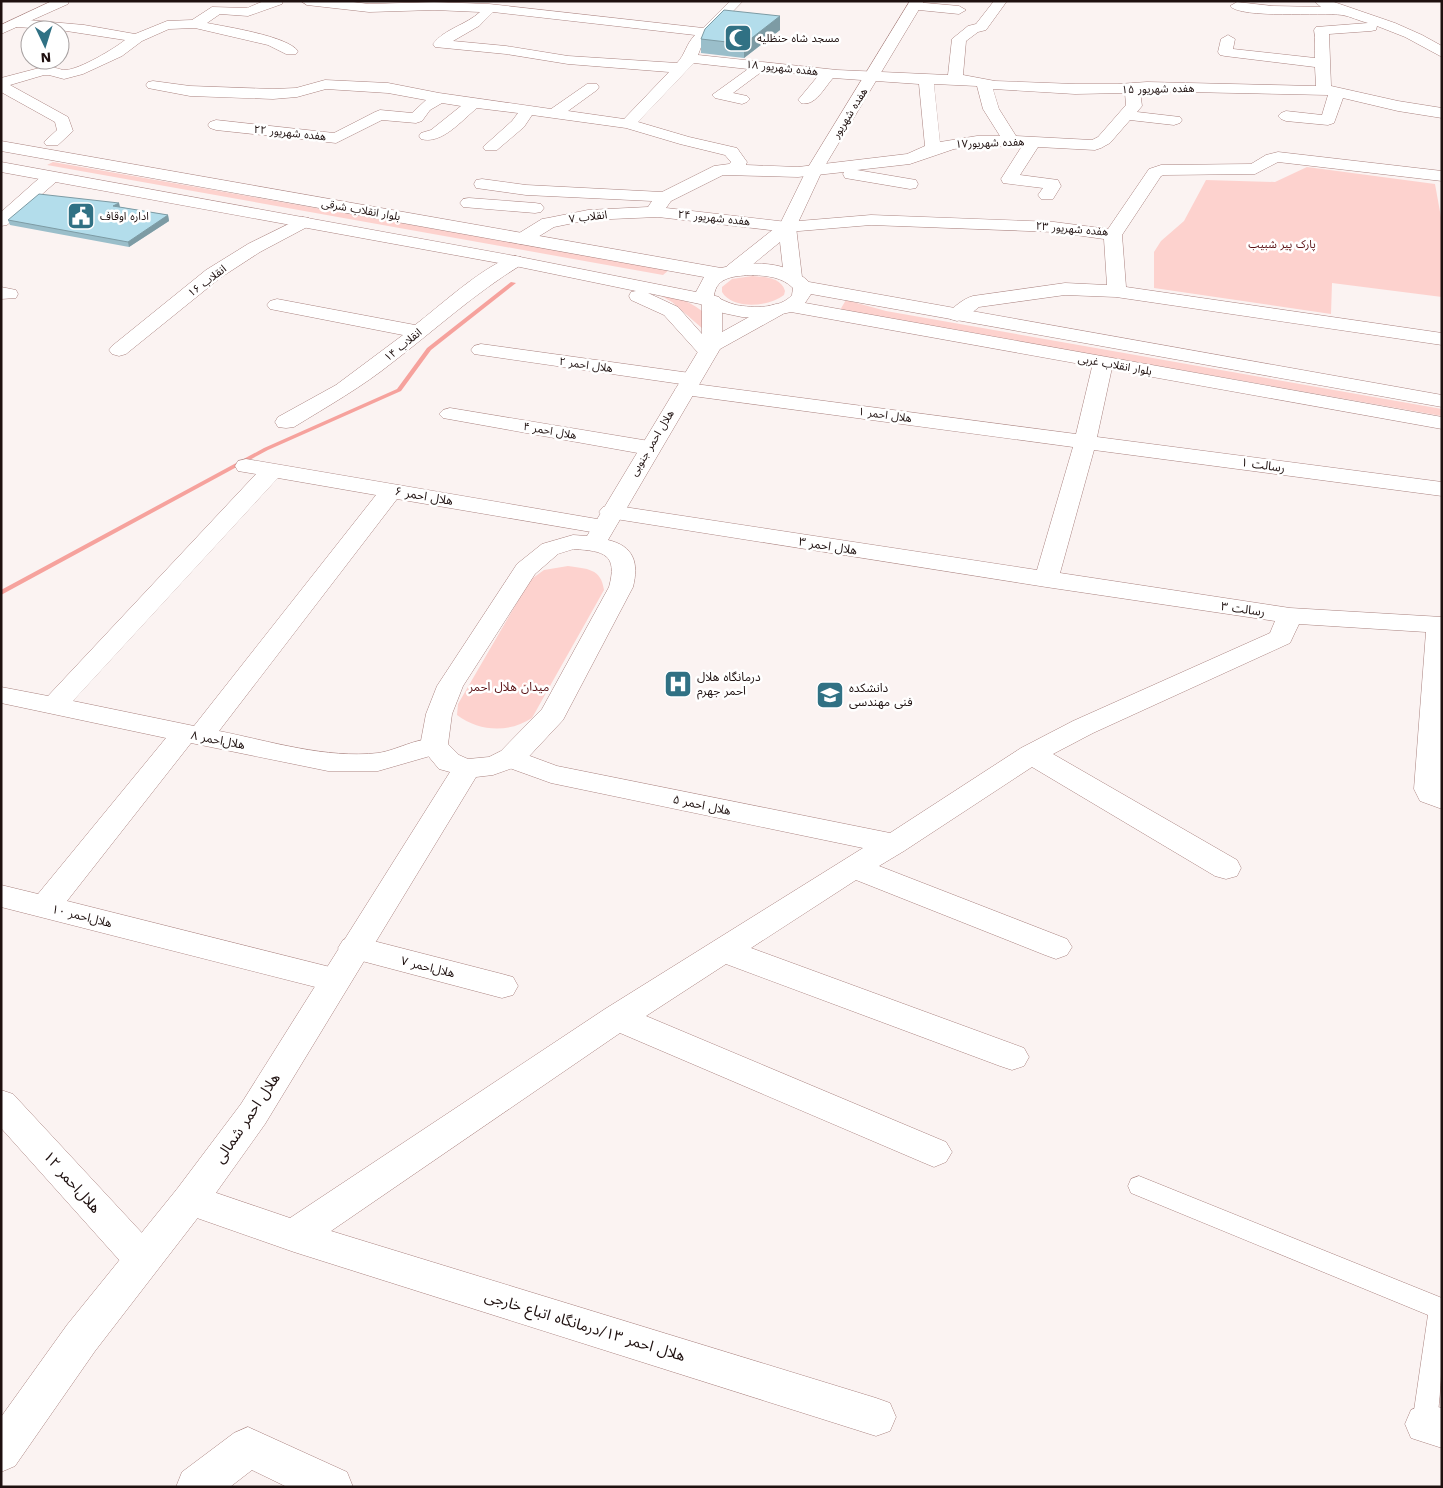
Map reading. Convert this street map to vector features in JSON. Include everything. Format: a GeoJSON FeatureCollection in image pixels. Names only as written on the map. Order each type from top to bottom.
{"type":"FeatureCollection","features":[{"type":"Feature","properties":{"kind":"street"},"geometry":{"type":"LineString","coordinates":[[1,30],[63,1]]}},
{"type":"Feature","properties":{"kind":"street"},"geometry":{"type":"LineString","coordinates":[[195,24],[217,10],[248,12],[276,1]]}},
{"type":"Feature","properties":{"kind":"street"},"geometry":{"type":"LineString","coordinates":[[307,1],[369,8],[425,6],[531,11],[704,33]]}},
{"type":"Feature","properties":{"kind":"street"},"geometry":{"type":"LineString","coordinates":[[628,124],[685,63],[699,37],[737,1]]}},
{"type":"Feature","properties":{"kind":"street"},"geometry":{"type":"LineString","coordinates":[[955,80],[959,39],[973,29],[981,27],[1001,1]]}},
{"type":"Feature","properties":{"kind":"street"},"geometry":{"type":"LineString","coordinates":[[1320,1],[1342,11],[1390,26],[1414,36],[1442,53]]}},
{"type":"Feature","properties":{"kind":"street"},"geometry":{"type":"LineString","coordinates":[[916,3],[959,10]]}},
{"type":"Feature","properties":{"kind":"street","name":"هفده شهریور"},"geometry":{"type":"LineString","coordinates":[[708,300],[706,287],[711,280],[728,272],[787,227],[815,169],[874,76],[916,3]]}},
{"type":"Feature","properties":{"kind":"street"},"geometry":{"type":"LineString","coordinates":[[419,20],[426,15],[425,6]]}},
{"type":"Feature","properties":{"kind":"street"},"geometry":{"type":"LineString","coordinates":[[1237,6],[1273,10],[1342,11]]}},
{"type":"Feature","properties":{"kind":"street","name":"هفده شهریور ۱۸"},"geometry":{"type":"LineString","coordinates":[[488,8],[487,12],[479,19],[446,38],[440,44],[506,50],[568,60],[761,66],[874,76]]}},
{"type":"Feature","properties":{"kind":"street"},"geometry":{"type":"LineString","coordinates":[[700,16],[720,18]]}},
{"type":"Feature","properties":{"kind":"street"},"geometry":{"type":"LineString","coordinates":[[17,23],[84,29],[138,38]]}},
{"type":"Feature","properties":{"kind":"street"},"geometry":{"type":"LineString","coordinates":[[1,84],[43,71],[50,70],[64,75],[78,71],[118,53],[138,38],[167,25],[195,24],[272,42],[291,51]]}},
{"type":"Feature","properties":{"kind":"street"},"geometry":{"type":"LineString","coordinates":[[1286,116],[1328,120],[1330,91],[1322,63],[1321,47],[1323,40],[1321,29],[1390,26]]}},
{"type":"Feature","properties":{"kind":"street"},"geometry":{"type":"LineString","coordinates":[[1228,39],[1225,52],[1322,63]]}},
{"type":"Feature","properties":{"kind":"street"},"geometry":{"type":"LineString","coordinates":[[805,70],[810,65],[813,56]]}},
{"type":"Feature","properties":{"kind":"street"},"geometry":{"type":"LineString","coordinates":[[742,99],[720,95],[761,66]]}},
{"type":"Feature","properties":{"kind":"street"},"geometry":{"type":"LineString","coordinates":[[806,100],[829,73]]}},
{"type":"Feature","properties":{"kind":"street","name":"هفده شهریور ۱۵"},"geometry":{"type":"LineString","coordinates":[[874,76],[926,80],[969,80],[995,86],[1038,88],[1185,81],[1330,91],[1398,106],[1442,112]]}},
{"type":"Feature","properties":{"kind":"street"},"geometry":{"type":"LineString","coordinates":[[926,80],[933,148]]}},
{"type":"Feature","properties":{"kind":"street"},"geometry":{"type":"LineString","coordinates":[[984,82],[991,108],[1011,141]]}},
{"type":"Feature","properties":{"kind":"street"},"geometry":{"type":"LineString","coordinates":[[1,84],[62,120],[65,131],[52,142]]}},
{"type":"Feature","properties":{"kind":"street"},"geometry":{"type":"LineString","coordinates":[[154,85],[190,91],[273,94],[297,92],[325,84],[388,88],[439,98],[628,124],[686,141],[731,151],[739,162],[735,169]]}},
{"type":"Feature","properties":{"kind":"street","name":"هفده شهریور۱۷"},"geometry":{"type":"LineString","coordinates":[[815,169],[910,159],[926,150],[961,142],[1011,141],[1095,145],[1104,140],[1134,106],[1143,84]]}},
{"type":"Feature","properties":{"kind":"street"},"geometry":{"type":"LineString","coordinates":[[554,114],[592,87]]}},
{"type":"Feature","properties":{"kind":"street","name":"هفده شهریور ۲۲"},"geometry":{"type":"LineString","coordinates":[[216,125],[336,138],[380,115],[416,118],[425,107],[439,98]]}},
{"type":"Feature","properties":{"kind":"street"},"geometry":{"type":"LineString","coordinates":[[427,136],[437,133],[473,103]]}},
{"type":"Feature","properties":{"kind":"street"},"geometry":{"type":"LineString","coordinates":[[491,147],[518,124],[527,111]]}},
{"type":"Feature","properties":{"kind":"street"},"geometry":{"type":"LineString","coordinates":[[1126,115],[1174,120]]}},
{"type":"Feature","properties":{"kind":"street"},"geometry":{"type":"LineString","coordinates":[[1032,142],[1009,179],[1052,184],[1053,186],[1047,195]]}},
{"type":"Feature","properties":{"kind":"street","name":"بلوار انقلاب شرقی"},"geometry":{"type":"LineString","coordinates":[[1,146],[522,239],[728,272],[764,269],[798,282]]}},
{"type":"Feature","properties":{"kind":"street"},"geometry":{"type":"LineString","coordinates":[[1,162],[19,157],[22,154],[22,149]]}},
{"type":"Feature","properties":{"kind":"street","name":"هفده شهریور ۲۳"},"geometry":{"type":"LineString","coordinates":[[787,227],[871,220],[1054,227],[1113,235],[1155,173],[1160,170],[1255,169],[1272,158],[1278,157],[1442,176]]}},
{"type":"Feature","properties":{"kind":"street"},"geometry":{"type":"LineString","coordinates":[[1,220],[45,175],[40,162],[69,158]]}},
{"type":"Feature","properties":{"kind":"street","name":"بلوار انقلاب شرقی"},"geometry":{"type":"LineString","coordinates":[[1,167],[516,261],[708,300]]}},
{"type":"Feature","properties":{"kind":"street"},"geometry":{"type":"LineString","coordinates":[[482,184],[661,204],[720,170],[798,172],[815,169],[910,184]]}},
{"type":"Feature","properties":{"kind":"street"},"geometry":{"type":"LineString","coordinates":[[469,203],[588,215]]}},
{"type":"Feature","properties":{"kind":"street","name":"انقلاب ۷"},"geometry":{"type":"LineString","coordinates":[[522,239],[548,222],[661,204]]}},
{"type":"Feature","properties":{"kind":"street","name":"هفده شهریور ۲۴"},"geometry":{"type":"LineString","coordinates":[[661,204],[787,227]]}},
{"type":"Feature","properties":{"kind":"street","name":"انقلاب ۱۶"},"geometry":{"type":"LineString","coordinates":[[119,350],[213,274],[254,248],[303,222]]}},
{"type":"Feature","properties":{"kind":"street"},"geometry":{"type":"LineString","coordinates":[[783,308],[798,301],[803,294],[798,282],[787,227]]}},
{"type":"Feature","properties":{"kind":"street"},"geometry":{"type":"LineString","coordinates":[[1113,235],[1116,291]]}},
{"type":"Feature","properties":{"kind":"street","name":"انقلاب ۱۴"},"geometry":{"type":"LineString","coordinates":[[286,422],[343,389],[386,359],[482,281],[516,261]]}},
{"type":"Feature","properties":{"kind":"street"},"geometry":{"type":"LineString","coordinates":[[605,280],[671,311],[710,349]]}},
{"type":"Feature","properties":{"kind":"street","name":"بلوار انقلاب غربی"},"geometry":{"type":"LineString","coordinates":[[798,282],[957,315],[1442,401]]}},
{"type":"Feature","properties":{"kind":"street"},"geometry":{"type":"LineString","coordinates":[[957,315],[973,302],[1065,289],[1116,291],[1442,339]]}},
{"type":"Feature","properties":{"kind":"street"},"geometry":{"type":"LineString","coordinates":[[708,300],[710,349]]}},
{"type":"Feature","properties":{"kind":"street","name":"بلوار انقلاب غربی"},"geometry":{"type":"LineString","coordinates":[[708,300],[736,311],[763,312],[783,308],[1442,423]]}},
{"type":"Feature","properties":{"kind":"street"},"geometry":{"type":"LineString","coordinates":[[277,305],[419,332]]}},
{"type":"Feature","properties":{"kind":"street","name":"هلال احمر جنوبی"},"geometry":{"type":"LineString","coordinates":[[603,528],[649,448],[710,349],[783,308]]}},
{"type":"Feature","properties":{"kind":"street","name":"هلال احمر ۲"},"geometry":{"type":"LineString","coordinates":[[481,350],[688,384]]}},
{"type":"Feature","properties":{"kind":"street"},"geometry":{"type":"LineString","coordinates":[[1046,580],[1085,442],[1103,363]]}},
{"type":"Feature","properties":{"kind":"street","name":"هلال احمر ۱"},"geometry":{"type":"LineString","coordinates":[[688,384],[1085,442]]}},
{"type":"Feature","properties":{"kind":"street","name":"هلال احمر ۴"},"geometry":{"type":"LineString","coordinates":[[450,414],[649,448]]}},
{"type":"Feature","properties":{"kind":"street","name":"رسالت ۱"},"geometry":{"type":"LineString","coordinates":[[1085,442],[1442,489]]}},
{"type":"Feature","properties":{"kind":"street","name":"هلال احمر ۶"},"geometry":{"type":"LineString","coordinates":[[246,466],[603,528]]}},
{"type":"Feature","properties":{"kind":"street"},"geometry":{"type":"LineString","coordinates":[[54,706],[273,470]]}},
{"type":"Feature","properties":{"kind":"street","name":"هلال‌احمر ۱۰"},"geometry":{"type":"LineString","coordinates":[[335,980],[45,907],[193,734],[392,490]]}},
{"type":"Feature","properties":{"kind":"street"},"geometry":{"type":"LineString","coordinates":[[603,528],[610,547],[622,558],[627,573],[553,714],[511,758],[494,766],[467,768],[449,762],[434,746],[440,714],[450,686],[526,570],[550,549],[573,542],[603,528]]}},
{"type":"Feature","properties":{"kind":"street","name":"هلال احمر ۳"},"geometry":{"type":"LineString","coordinates":[[603,528],[1046,580]]}},
{"type":"Feature","properties":{"kind":"street","name":"رسالت ۳"},"geometry":{"type":"LineString","coordinates":[[1046,580],[1290,616],[1440,625]]}},
{"type":"Feature","properties":{"kind":"street"},"geometry":{"type":"LineString","coordinates":[[294,1236],[617,1018],[894,844],[1030,754],[1083,727],[1281,638],[1290,616]]}},
{"type":"Feature","properties":{"kind":"street"},"geometry":{"type":"LineString","coordinates":[[1440,625],[1428,789],[1430,794],[1442,800]]}},
{"type":"Feature","properties":{"kind":"street","name":"هلال‌احمر ۸"},"geometry":{"type":"LineString","coordinates":[[1,695],[328,762],[378,762],[434,746]]}},
{"type":"Feature","properties":{"kind":"street"},"geometry":{"type":"LineString","coordinates":[[1030,754],[1226,868]]}},
{"type":"Feature","properties":{"kind":"street","name":"هلال احمر ۵"},"geometry":{"type":"LineString","coordinates":[[511,758],[551,774],[894,844]]}},
{"type":"Feature","properties":{"kind":"street","name":"هلال احمر شمالی"},"geometry":{"type":"LineString","coordinates":[[1,1452],[81,1338],[190,1200],[253,1114],[467,768]]}},
{"type":"Feature","properties":{"kind":"street"},"geometry":{"type":"LineString","coordinates":[[854,868],[1056,947]]}},
{"type":"Feature","properties":{"kind":"street"},"geometry":{"type":"LineString","coordinates":[[1,896],[45,907]]}},
{"type":"Feature","properties":{"kind":"street","name":"هلال‌احمر ۷"},"geometry":{"type":"LineString","coordinates":[[354,948],[502,986]]}},
{"type":"Feature","properties":{"kind":"street"},"geometry":{"type":"LineString","coordinates":[[726,951],[1012,1057]]}},
{"type":"Feature","properties":{"kind":"street"},"geometry":{"type":"LineString","coordinates":[[617,1018],[934,1152]]}},
{"type":"Feature","properties":{"kind":"street","name":"هلال‌احمر ۱۲"},"geometry":{"type":"LineString","coordinates":[[1,1104],[142,1259]]}},
{"type":"Feature","properties":{"kind":"street","name":"هلال احمر ۱۳/درمانگاه اتباع خارجی"},"geometry":{"type":"LineString","coordinates":[[190,1200],[294,1236],[876,1417]]}},
{"type":"Feature","properties":{"kind":"street"},"geometry":{"type":"LineString","coordinates":[[197,1487],[248,1447],[332,1487]]}},
{"type":"Feature","properties":{"kind":"lane"},"geometry":{"type":"LineString","coordinates":[[1139,1186],[1441,1309],[1434,1426]]}},
{"type":"Feature","properties":{"kind":"green space"},"geometry":{"type":"Polygon","coordinates":[[[53,162],[669,270],[663,275],[47,165],[53,162]]]}},
{"type":"Feature","properties":{"kind":"green space","name":"پارک پیر شبیب"},"geometry":{"type":"Polygon","coordinates":[[[1307,167],[1435,184],[1442,223],[1442,297],[1332,283],[1331,314],[1154,288],[1154,252],[1161,241],[1184,221],[1206,180],[1275,182],[1307,167]]]}},
{"type":"Feature","properties":{"kind":"green space"},"geometry":{"type":"Polygon","coordinates":[[[752,276],[776,280],[783,286],[784,295],[769,302],[751,305],[734,302],[722,292],[722,287],[732,279],[752,276]]]}},
{"type":"Feature","properties":{"kind":"green space"},"geometry":{"type":"Polygon","coordinates":[[[647,288],[669,294],[702,311],[703,329],[672,302],[647,288]]]}},
{"type":"Feature","properties":{"kind":"green space"},"geometry":{"type":"Polygon","coordinates":[[[846,300],[886,311],[1442,409],[1442,416],[840,310],[846,300]]]}},
{"type":"Feature","properties":{"kind":"green space","name":"میدان هلال احمر"},"geometry":{"type":"Polygon","coordinates":[[[568,566],[592,571],[600,577],[604,590],[532,718],[514,726],[494,728],[475,725],[457,715],[458,704],[530,580],[544,570],[568,566]]]}},
{"type":"Feature","properties":{"kind":"building"},"geometry":{"type":"Polygon","coordinates":[[[724,10],[780,16],[744,44],[701,39],[705,29],[724,10]]]}},
{"type":"Feature","properties":{"kind":"building","name":"اداره اوقاف"},"geometry":{"type":"Polygon","coordinates":[[[39,194],[119,203],[113,206],[168,215],[128,242],[8,220],[39,194]]]}},
{"type":"Feature","properties":{"kind":"waterway"},"geometry":{"type":"LineString","coordinates":[[1,593],[266,449],[399,390],[429,349],[513,283]]}},
{"type":"Feature","properties":{"kind":"place","name":"مسجد شاه حنظلیه"},"geometry":{"type":"Point","coordinates":[738,38]}},
{"type":"Feature","properties":{"kind":"place","name":"اداره اوقاف"},"geometry":{"type":"Point","coordinates":[81,216]}},
{"type":"Feature","properties":{"kind":"place","name":"درمانگاه هلال احمر جهرم"},"geometry":{"type":"Point","coordinates":[678,684]}},
{"type":"Feature","properties":{"kind":"place","name":"دانشکده فنی مهندسی"},"geometry":{"type":"Point","coordinates":[830,695]}}]}
